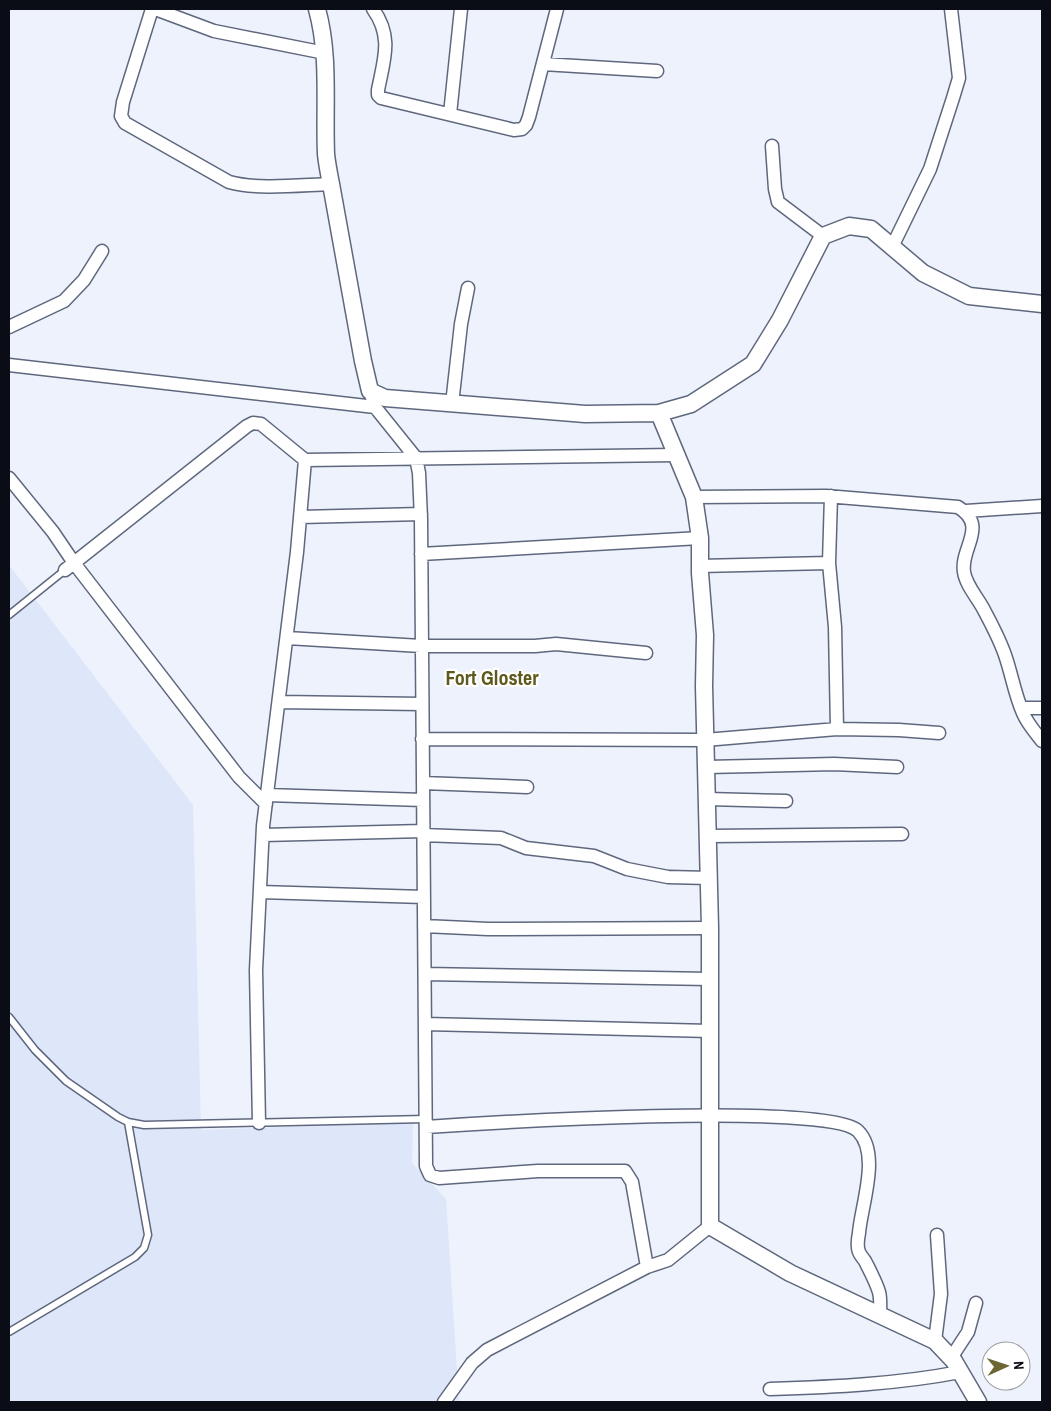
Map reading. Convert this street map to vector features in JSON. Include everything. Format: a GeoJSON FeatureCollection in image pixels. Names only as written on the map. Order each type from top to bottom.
{"type":"FeatureCollection","features":[{"type":"Feature","properties":{"kind":"street"},"geometry":{"type":"LineString","coordinates":[[325,53],[214,31],[154,9],[123,102],[121,116],[125,123],[229,182],[257,185],[331,184]]}},
{"type":"Feature","properties":{"kind":"street"},"geometry":{"type":"LineString","coordinates":[[317,9],[325,53],[326,155],[363,361],[375,407],[416,458],[419,473],[421,514],[426,1166],[430,1175],[439,1178],[538,1171],[625,1171],[632,1182],[647,1268]]}},
{"type":"Feature","properties":{"kind":"street"},"geometry":{"type":"LineString","coordinates":[[373,9],[384,30],[386,39],[378,95],[381,98],[514,130],[522,129],[526,126],[557,9]]}},
{"type":"Feature","properties":{"kind":"street"},"geometry":{"type":"LineString","coordinates":[[450,114],[461,9]]}},
{"type":"Feature","properties":{"kind":"street"},"geometry":{"type":"LineString","coordinates":[[892,247],[930,169],[954,98],[958,78],[951,9]]}},
{"type":"Feature","properties":{"kind":"street"},"geometry":{"type":"LineString","coordinates":[[543,64],[656,71]]}},
{"type":"Feature","properties":{"kind":"street"},"geometry":{"type":"LineString","coordinates":[[772,146],[775,189],[778,202],[823,236]]}},
{"type":"Feature","properties":{"kind":"street"},"geometry":{"type":"LineString","coordinates":[[370,391],[385,398],[586,414],[659,413],[691,404],[753,364],[780,320],[823,236],[849,226],[871,229],[923,273],[969,296],[1042,304]]}},
{"type":"Feature","properties":{"kind":"street"},"geometry":{"type":"LineString","coordinates":[[9,327],[64,301],[84,280],[102,251]]}},
{"type":"Feature","properties":{"kind":"street"},"geometry":{"type":"LineString","coordinates":[[452,404],[461,324],[468,288]]}},
{"type":"Feature","properties":{"kind":"street"},"geometry":{"type":"LineString","coordinates":[[9,365],[375,407]]}},
{"type":"Feature","properties":{"kind":"street"},"geometry":{"type":"LineString","coordinates":[[659,413],[694,497],[700,538],[704,635],[710,928],[710,1226]]}},
{"type":"Feature","properties":{"kind":"street"},"geometry":{"type":"LineString","coordinates":[[70,566],[247,426],[253,424],[261,424],[305,460],[676,455]]}},
{"type":"Feature","properties":{"kind":"street"},"geometry":{"type":"LineString","coordinates":[[259,1122],[256,970],[263,835],[305,460]]}},
{"type":"Feature","properties":{"kind":"street"},"geometry":{"type":"LineString","coordinates":[[9,478],[53,532],[70,566],[240,777],[266,800],[423,800]]}},
{"type":"Feature","properties":{"kind":"street"},"geometry":{"type":"LineString","coordinates":[[694,497],[831,496],[958,507],[966,511],[1042,506]]}},
{"type":"Feature","properties":{"kind":"street"},"geometry":{"type":"LineString","coordinates":[[831,496],[829,563],[835,627],[837,729]]}},
{"type":"Feature","properties":{"kind":"street"},"geometry":{"type":"LineString","coordinates":[[966,511],[973,527],[972,538],[964,559],[965,577],[985,611],[1005,656],[1021,708],[1028,723],[1042,741]]}},
{"type":"Feature","properties":{"kind":"street"},"geometry":{"type":"LineString","coordinates":[[300,517],[421,514]]}},
{"type":"Feature","properties":{"kind":"street"},"geometry":{"type":"LineString","coordinates":[[421,554],[700,538]]}},
{"type":"Feature","properties":{"kind":"street"},"geometry":{"type":"LineString","coordinates":[[700,566],[829,563]]}},
{"type":"Feature","properties":{"kind":"street"},"geometry":{"type":"LineString","coordinates":[[286,638],[421,646],[535,646],[556,644],[646,653]]}},
{"type":"Feature","properties":{"kind":"street"},"geometry":{"type":"LineString","coordinates":[[279,702],[422,704]]}},
{"type":"Feature","properties":{"kind":"street"},"geometry":{"type":"LineString","coordinates":[[1021,708],[1042,708]]}},
{"type":"Feature","properties":{"kind":"street"},"geometry":{"type":"LineString","coordinates":[[422,739],[705,740],[837,729],[940,733]]}},
{"type":"Feature","properties":{"kind":"street"},"geometry":{"type":"LineString","coordinates":[[706,767],[834,764],[897,767]]}},
{"type":"Feature","properties":{"kind":"street"},"geometry":{"type":"LineString","coordinates":[[423,783],[527,787]]}},
{"type":"Feature","properties":{"kind":"street"},"geometry":{"type":"LineString","coordinates":[[707,799],[786,801]]}},
{"type":"Feature","properties":{"kind":"street"},"geometry":{"type":"LineString","coordinates":[[263,835],[423,833],[501,838],[526,848],[594,856],[626,868],[651,874],[668,877],[709,878]]}},
{"type":"Feature","properties":{"kind":"street"},"geometry":{"type":"LineString","coordinates":[[708,836],[902,834]]}},
{"type":"Feature","properties":{"kind":"street"},"geometry":{"type":"LineString","coordinates":[[260,892],[424,898]]}},
{"type":"Feature","properties":{"kind":"street"},"geometry":{"type":"LineString","coordinates":[[424,926],[488,929],[710,928]]}},
{"type":"Feature","properties":{"kind":"street"},"geometry":{"type":"LineString","coordinates":[[425,974],[710,978]]}},
{"type":"Feature","properties":{"kind":"street"},"geometry":{"type":"LineString","coordinates":[[425,1024],[710,1031]]}},
{"type":"Feature","properties":{"kind":"street"},"geometry":{"type":"LineString","coordinates":[[426,1123],[710,1115],[812,1118],[844,1124],[857,1130],[865,1143],[868,1159],[867,1190],[859,1232],[858,1251],[879,1293],[880,1315]]}},
{"type":"Feature","properties":{"kind":"street"},"geometry":{"type":"LineString","coordinates":[[444,1402],[472,1363],[487,1350],[647,1268],[668,1260],[710,1226]]}},
{"type":"Feature","properties":{"kind":"street"},"geometry":{"type":"LineString","coordinates":[[710,1226],[790,1273],[935,1341],[956,1365],[978,1402]]}},
{"type":"Feature","properties":{"kind":"street"},"geometry":{"type":"LineString","coordinates":[[935,1341],[941,1294],[937,1236]]}},
{"type":"Feature","properties":{"kind":"street"},"geometry":{"type":"LineString","coordinates":[[956,1365],[976,1303]]}},
{"type":"Feature","properties":{"kind":"street"},"geometry":{"type":"LineString","coordinates":[[770,1389],[828,1387],[912,1379],[956,1365]]}},
{"type":"Feature","properties":{"kind":"lane"},"geometry":{"type":"LineString","coordinates":[[9,615],[70,566]]}},
{"type":"Feature","properties":{"kind":"lane"},"geometry":{"type":"LineString","coordinates":[[9,1017],[35,1050],[66,1081],[128,1122],[144,1125],[259,1122],[426,1123]]}},
{"type":"Feature","properties":{"kind":"lane"},"geometry":{"type":"LineString","coordinates":[[9,1332],[135,1256],[144,1248],[148,1235],[128,1122]]}},
{"type":"Feature","properties":{"kind":"shaded area"},"geometry":{"type":"Polygon","coordinates":[[[9,565],[193,805],[201,1130],[413,1122],[412,1163],[446,1199],[459,1402],[9,1402],[9,565]]]}},
{"type":"Feature","properties":{"kind":"district","name":"Fort Gloster"},"geometry":{"type":"Point","coordinates":[492,677]}}]}
